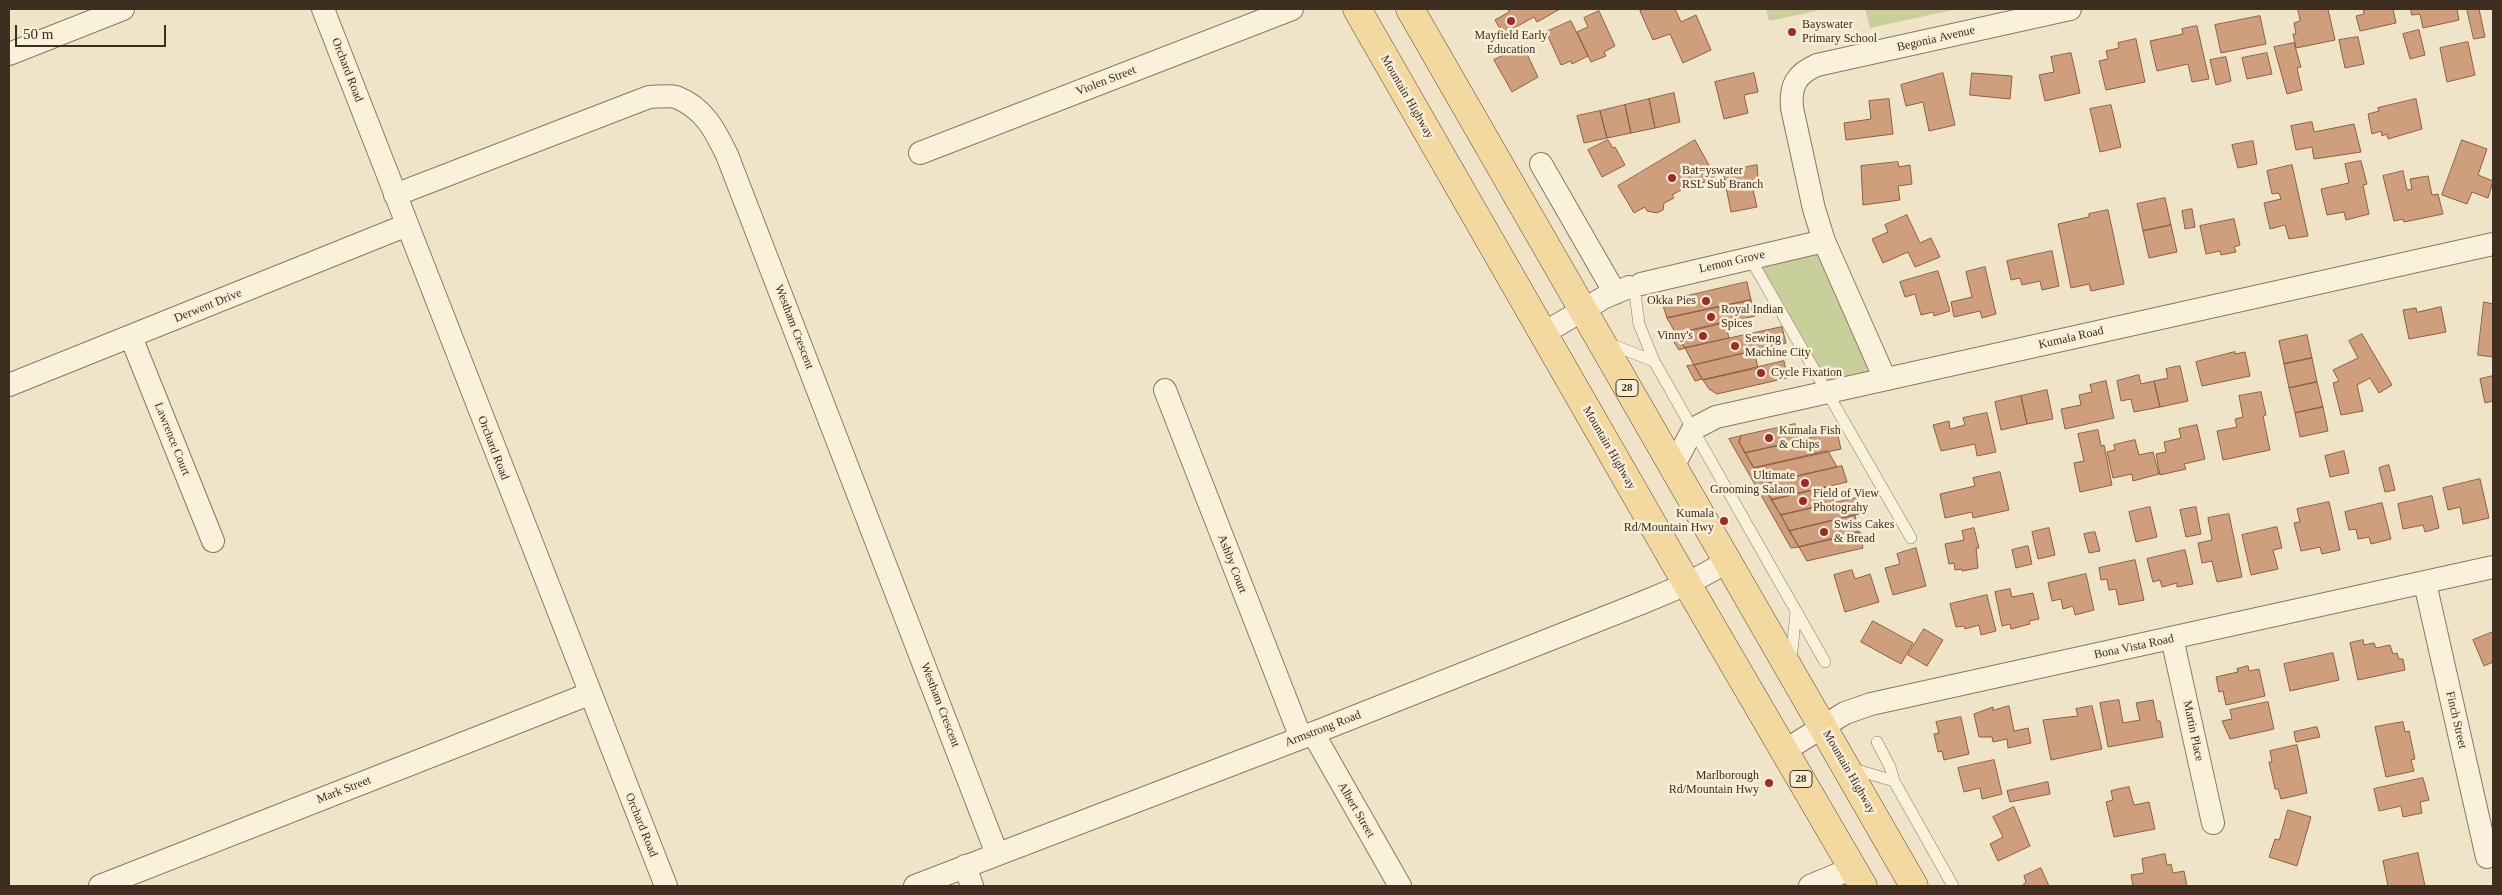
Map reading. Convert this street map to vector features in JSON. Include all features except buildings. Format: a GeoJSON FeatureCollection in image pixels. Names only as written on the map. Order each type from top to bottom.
{"type":"FeatureCollection","features":[{"type":"Feature","properties":{"kind":"main road","name":"Mountain Highway"},"geometry":{"type":"LineString","coordinates":[[1357,9],[1687,584],[1858,877]]}},
{"type":"Feature","properties":{"kind":"main road","name":"Mountain Highway"},"geometry":{"type":"LineString","coordinates":[[1410,9],[1914,886]]}},
{"type":"Feature","properties":{"kind":"street"},"geometry":{"type":"LineString","coordinates":[[9,54],[123,9]]}},
{"type":"Feature","properties":{"kind":"street","name":"Orchard Road"},"geometry":{"type":"LineString","coordinates":[[323,9],[666,886]]}},
{"type":"Feature","properties":{"kind":"street","name":"Violen Street"},"geometry":{"type":"LineString","coordinates":[[920,153],[1292,9]]}},
{"type":"Feature","properties":{"kind":"street","name":"Begonia Avenue"},"geometry":{"type":"LineString","coordinates":[[1824,241],[1814,209],[1791,98],[1791,89],[1798,76],[1817,65],[2070,9]]}},
{"type":"Feature","properties":{"kind":"street","name":"Westham Crescent"},"geometry":{"type":"LineString","coordinates":[[395,195],[648,97],[675,97],[703,113],[714,129],[727,155],[997,854]]}},
{"type":"Feature","properties":{"kind":"street"},"geometry":{"type":"LineString","coordinates":[[1541,164],[1630,287]]}},
{"type":"Feature","properties":{"kind":"street","name":"Derwent Drive"},"geometry":{"type":"LineString","coordinates":[[9,385],[406,225]]}},
{"type":"Feature","properties":{"kind":"street"},"geometry":{"type":"LineString","coordinates":[[1824,241],[1885,379]]}},
{"type":"Feature","properties":{"kind":"street","name":"Lemon Grove"},"geometry":{"type":"LineString","coordinates":[[1544,333],[1582,310],[1630,287],[1824,241]]}},
{"type":"Feature","properties":{"kind":"street","name":"Kumala Road"},"geometry":{"type":"LineString","coordinates":[[1693,429],[1716,417],[2493,244]]}},
{"type":"Feature","properties":{"kind":"street","name":"Lawrence Court"},"geometry":{"type":"LineString","coordinates":[[132,337],[213,541]]}},
{"type":"Feature","properties":{"kind":"street","name":"Ashby Court"},"geometry":{"type":"LineString","coordinates":[[1164,390],[1307,735]]}},
{"type":"Feature","properties":{"kind":"street"},"geometry":{"type":"LineString","coordinates":[[1673,467],[1693,429]]}},
{"type":"Feature","properties":{"kind":"street","name":"Armstrong Road"},"geometry":{"type":"LineString","coordinates":[[915,886],[969,876],[997,854],[1307,735],[1687,584],[1727,562]]}},
{"type":"Feature","properties":{"kind":"street","name":"Bona Vista Road"},"geometry":{"type":"LineString","coordinates":[[1784,751],[1851,710],[1871,704],[2493,568]]}},
{"type":"Feature","properties":{"kind":"street","name":"Finch Street"},"geometry":{"type":"LineString","coordinates":[[2425,583],[2484,858]]}},
{"type":"Feature","properties":{"kind":"street","name":"Martin Place"},"geometry":{"type":"LineString","coordinates":[[2172,638],[2213,823]]}},
{"type":"Feature","properties":{"kind":"street","name":"Mark Street"},"geometry":{"type":"LineString","coordinates":[[100,886],[590,694]]}},
{"type":"Feature","properties":{"kind":"street","name":"Albert Street"},"geometry":{"type":"LineString","coordinates":[[1307,735],[1400,886]]}},
{"type":"Feature","properties":{"kind":"street"},"geometry":{"type":"LineString","coordinates":[[1810,886],[1858,877]]}},
{"type":"Feature","properties":{"kind":"lane"},"geometry":{"type":"LineString","coordinates":[[1750,258],[1911,538]]}},
{"type":"Feature","properties":{"kind":"lane"},"geometry":{"type":"LineString","coordinates":[[1630,287],[1639,324],[1654,361],[1825,662]]}},
{"type":"Feature","properties":{"kind":"lane"},"geometry":{"type":"LineString","coordinates":[[1600,340],[1654,361]]}},
{"type":"Feature","properties":{"kind":"lane"},"geometry":{"type":"LineString","coordinates":[[1790,670],[1796,612]]}},
{"type":"Feature","properties":{"kind":"lane"},"geometry":{"type":"LineString","coordinates":[[1877,742],[1890,767],[1894,781],[1953,886]]}},
{"type":"Feature","properties":{"kind":"lane"},"geometry":{"type":"LineString","coordinates":[[1845,766],[1894,781]]}},
{"type":"Feature","properties":{"kind":"green space"},"geometry":{"type":"Polygon","coordinates":[[[1766,9],[1825,9],[1769,21],[1766,9]]]}},
{"type":"Feature","properties":{"kind":"green space"},"geometry":{"type":"Polygon","coordinates":[[[1865,9],[1957,9],[1870,28],[1865,9]]]}},
{"type":"Feature","properties":{"kind":"green space"},"geometry":{"type":"Polygon","coordinates":[[[1824,241],[1885,379],[1828,392],[1750,258],[1824,241]]]}},
{"type":"Feature","properties":{"kind":"place","name":"Mayfield Early Education"},"geometry":{"type":"Point","coordinates":[1511,21]}},
{"type":"Feature","properties":{"kind":"place","name":"Bayswater Primary School"},"geometry":{"type":"Point","coordinates":[1792,32]}},
{"type":"Feature","properties":{"kind":"place","name":"Bat=yswater RSL Sub Branch"},"geometry":{"type":"Point","coordinates":[1672,178]}},
{"type":"Feature","properties":{"kind":"place","name":"Okka Pies"},"geometry":{"type":"Point","coordinates":[1706,301]}},
{"type":"Feature","properties":{"kind":"place","name":"Royal Indian Spices"},"geometry":{"type":"Point","coordinates":[1711,317]}},
{"type":"Feature","properties":{"kind":"place","name":"Vinny's"},"geometry":{"type":"Point","coordinates":[1703,336]}},
{"type":"Feature","properties":{"kind":"place","name":"Sewing Machine City"},"geometry":{"type":"Point","coordinates":[1735,346]}},
{"type":"Feature","properties":{"kind":"place","name":"Cycle Fixation"},"geometry":{"type":"Point","coordinates":[1761,373]}},
{"type":"Feature","properties":{"kind":"place","name":"Kumala Fish & Chips"},"geometry":{"type":"Point","coordinates":[1769,438]}},
{"type":"Feature","properties":{"kind":"place","name":"Ultimate Grooming Salaon"},"geometry":{"type":"Point","coordinates":[1805,483]}},
{"type":"Feature","properties":{"kind":"place","name":"Field of View Photograhy"},"geometry":{"type":"Point","coordinates":[1803,501]}},
{"type":"Feature","properties":{"kind":"place","name":"Kumala Rd/Mountain Hwy"},"geometry":{"type":"Point","coordinates":[1724,521]}},
{"type":"Feature","properties":{"kind":"place","name":"Swiss Cakes & Bread"},"geometry":{"type":"Point","coordinates":[1824,532]}},
{"type":"Feature","properties":{"kind":"place","name":"Marlborough Rd/Mountain Hwy"},"geometry":{"type":"Point","coordinates":[1769,783]}}]}
